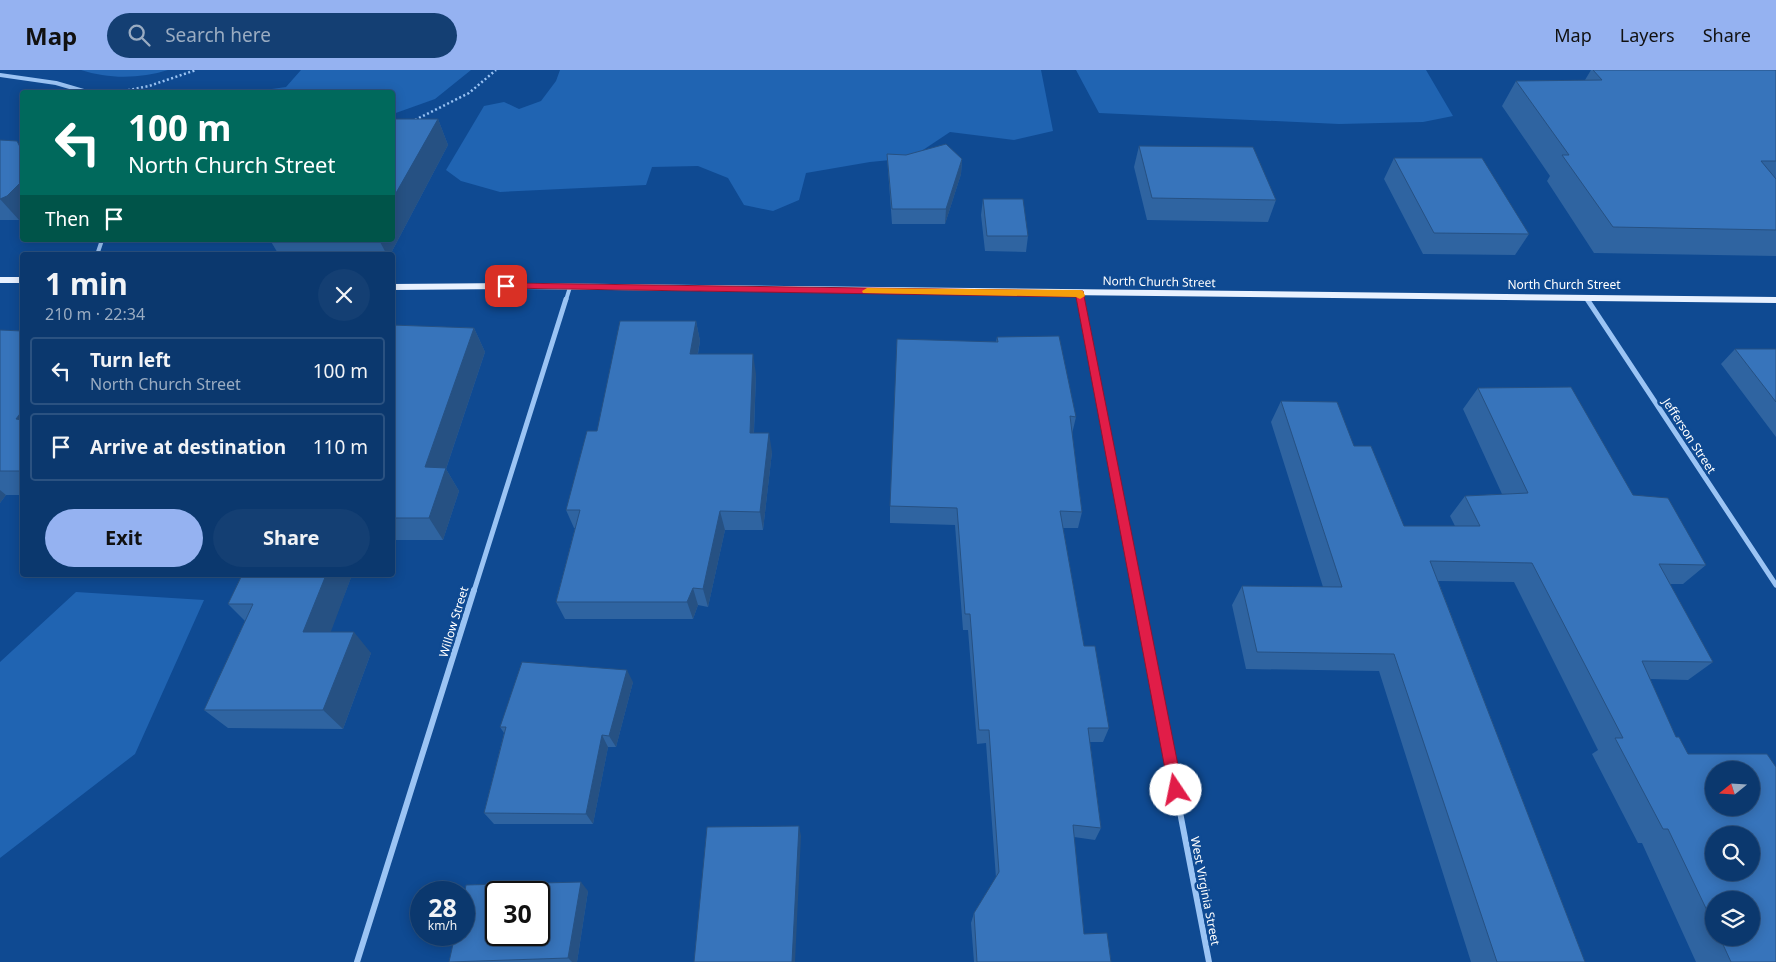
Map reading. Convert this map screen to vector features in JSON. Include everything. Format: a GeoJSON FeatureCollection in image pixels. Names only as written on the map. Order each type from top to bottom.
{"type":"FeatureCollection","features":[{"type":"Feature","properties":{"kind":"main road"},"geometry":{"type":"LineString","coordinates":[[0,280],[20,280]]}},
{"type":"Feature","properties":{"kind":"main road","name":"North Church Street"},"geometry":{"type":"LineString","coordinates":[[395,286],[1776,300]]}},
{"type":"Feature","properties":{"kind":"street"},"geometry":{"type":"LineString","coordinates":[[0,75],[72,86],[82,90]]}},
{"type":"Feature","properties":{"kind":"street","name":"Willow Street"},"geometry":{"type":"LineString","coordinates":[[357,962],[570,287]]}},
{"type":"Feature","properties":{"kind":"street","name":"West Virginia Street"},"geometry":{"type":"LineString","coordinates":[[1080,294],[1209,962]]}},
{"type":"Feature","properties":{"kind":"street","name":"Jefferson Street"},"geometry":{"type":"LineString","coordinates":[[1586,297],[1776,585]]}},
{"type":"Feature","properties":{"kind":"path"},"geometry":{"type":"LineString","coordinates":[[129,90],[149,86],[196,70]]}},
{"type":"Feature","properties":{"kind":"path"},"geometry":{"type":"LineString","coordinates":[[412,122],[454,101],[485,82],[496,70]]}},
{"type":"Feature","properties":{"kind":"shaded area"},"geometry":{"type":"Polygon","coordinates":[[[81,70],[168,70],[124,77],[102,75],[81,70]]]}},
{"type":"Feature","properties":{"kind":"shaded area"},"geometry":{"type":"Polygon","coordinates":[[[301,70],[471,70],[435,99],[395,113],[395,90],[264,90],[286,87],[301,70]]]}},
{"type":"Feature","properties":{"kind":"shaded area"},"geometry":{"type":"Polygon","coordinates":[[[560,70],[1041,70],[1053,131],[1014,140],[950,132],[911,158],[870,162],[806,173],[799,200],[773,211],[744,205],[728,178],[698,166],[652,167],[646,185],[500,192],[461,181],[446,170],[484,106],[504,102],[519,109],[541,101],[556,81],[560,70]]]}},
{"type":"Feature","properties":{"kind":"shaded area"},"geometry":{"type":"Polygon","coordinates":[[[1076,70],[1426,70],[1453,116],[1423,122],[1339,124],[1099,113],[1076,70]]]}},
{"type":"Feature","properties":{"kind":"shaded area"},"geometry":{"type":"Polygon","coordinates":[[[76,592],[204,600],[135,754],[0,858],[0,662],[76,592]]]}},
{"type":"Feature","properties":{"kind":"building"},"geometry":{"type":"Polygon","coordinates":[[[1593,70],[1776,70],[1776,161],[1761,161],[1776,179],[1776,230],[1613,227],[1562,155],[1569,155],[1516,81],[1602,80],[1593,70]]]}},
{"type":"Feature","properties":{"kind":"building"},"geometry":{"type":"Polygon","coordinates":[[[395,119],[438,119],[395,195],[395,119]]]}},
{"type":"Feature","properties":{"kind":"building"},"geometry":{"type":"Polygon","coordinates":[[[0,140],[17,141],[20,147],[20,183],[7,196],[0,199],[0,140]]]}},
{"type":"Feature","properties":{"kind":"building"},"geometry":{"type":"Polygon","coordinates":[[[946,144],[962,159],[946,209],[892,209],[887,154],[906,155],[946,144]]]}},
{"type":"Feature","properties":{"kind":"building"},"geometry":{"type":"Polygon","coordinates":[[[1139,146],[1253,147],[1276,200],[1152,198],[1139,146]]]}},
{"type":"Feature","properties":{"kind":"building"},"geometry":{"type":"Polygon","coordinates":[[[1394,158],[1482,158],[1529,234],[1434,233],[1394,158]]]}},
{"type":"Feature","properties":{"kind":"building"},"geometry":{"type":"Polygon","coordinates":[[[983,199],[1023,199],[1028,236],[987,236],[983,199]]]}},
{"type":"Feature","properties":{"kind":"building"},"geometry":{"type":"Polygon","coordinates":[[[620,321],[696,321],[690,354],[753,354],[750,433],[769,433],[760,512],[720,511],[703,589],[693,588],[687,602],[556,602],[580,510],[566,510],[587,431],[597,431],[620,321]]]}},
{"type":"Feature","properties":{"kind":"building"},"geometry":{"type":"Polygon","coordinates":[[[395,325],[474,328],[425,467],[446,468],[429,518],[395,518],[395,325]]]}},
{"type":"Feature","properties":{"kind":"building"},"geometry":{"type":"Polygon","coordinates":[[[0,330],[20,331],[20,414],[16,419],[20,420],[20,471],[0,471],[0,330]]]}},
{"type":"Feature","properties":{"kind":"building"},"geometry":{"type":"Polygon","coordinates":[[[1059,336],[1076,417],[1070,416],[1082,512],[1060,511],[1084,646],[1095,646],[1109,728],[1088,728],[1101,828],[1073,825],[1084,934],[1107,933],[1111,962],[977,962],[974,913],[999,872],[989,730],[979,730],[970,614],[965,614],[957,508],[890,506],[897,339],[998,342],[997,337],[1059,336]]]}},
{"type":"Feature","properties":{"kind":"building"},"geometry":{"type":"Polygon","coordinates":[[[1735,349],[1776,349],[1776,402],[1735,349]]]}},
{"type":"Feature","properties":{"kind":"building"},"geometry":{"type":"Polygon","coordinates":[[[1571,387],[1633,495],[1668,498],[1706,565],[1659,564],[1713,662],[1642,661],[1676,737],[1679,737],[1688,754],[1767,754],[1776,767],[1776,962],[1731,962],[1724,946],[1760,946],[1760,891],[1705,891],[1705,906],[1668,829],[1663,829],[1615,738],[1623,738],[1532,563],[1430,561],[1585,962],[1497,962],[1394,654],[1257,652],[1242,586],[1342,587],[1281,401],[1337,402],[1354,446],[1371,446],[1404,526],[1480,526],[1465,496],[1528,493],[1478,388],[1571,387]]]}},
{"type":"Feature","properties":{"kind":"building"},"geometry":{"type":"Polygon","coordinates":[[[241,577],[325,577],[303,632],[354,632],[323,710],[204,710],[253,604],[228,604],[241,577]]]}},
{"type":"Feature","properties":{"kind":"building"},"geometry":{"type":"Polygon","coordinates":[[[522,662],[627,670],[609,736],[602,735],[586,814],[484,813],[506,727],[500,727],[522,662]]]}},
{"type":"Feature","properties":{"kind":"building"},"geometry":{"type":"Polygon","coordinates":[[[799,826],[792,962],[694,962],[707,827],[799,826]]]}},
{"type":"Feature","properties":{"kind":"building"},"geometry":{"type":"Polygon","coordinates":[[[581,882],[568,958],[449,962],[453,946],[475,946],[475,885],[485,885],[485,946],[550,946],[550,883],[581,882]]]}},
{"type":"Feature","properties":{"kind":"slow traffic"},"geometry":{"type":"LineString","coordinates":[[867,291],[1080,294],[1080,296]]}},
{"type":"Feature","properties":{"kind":"route"},"geometry":{"type":"LineString","coordinates":[[506,286],[1080,294],[1176,790]]}}]}
